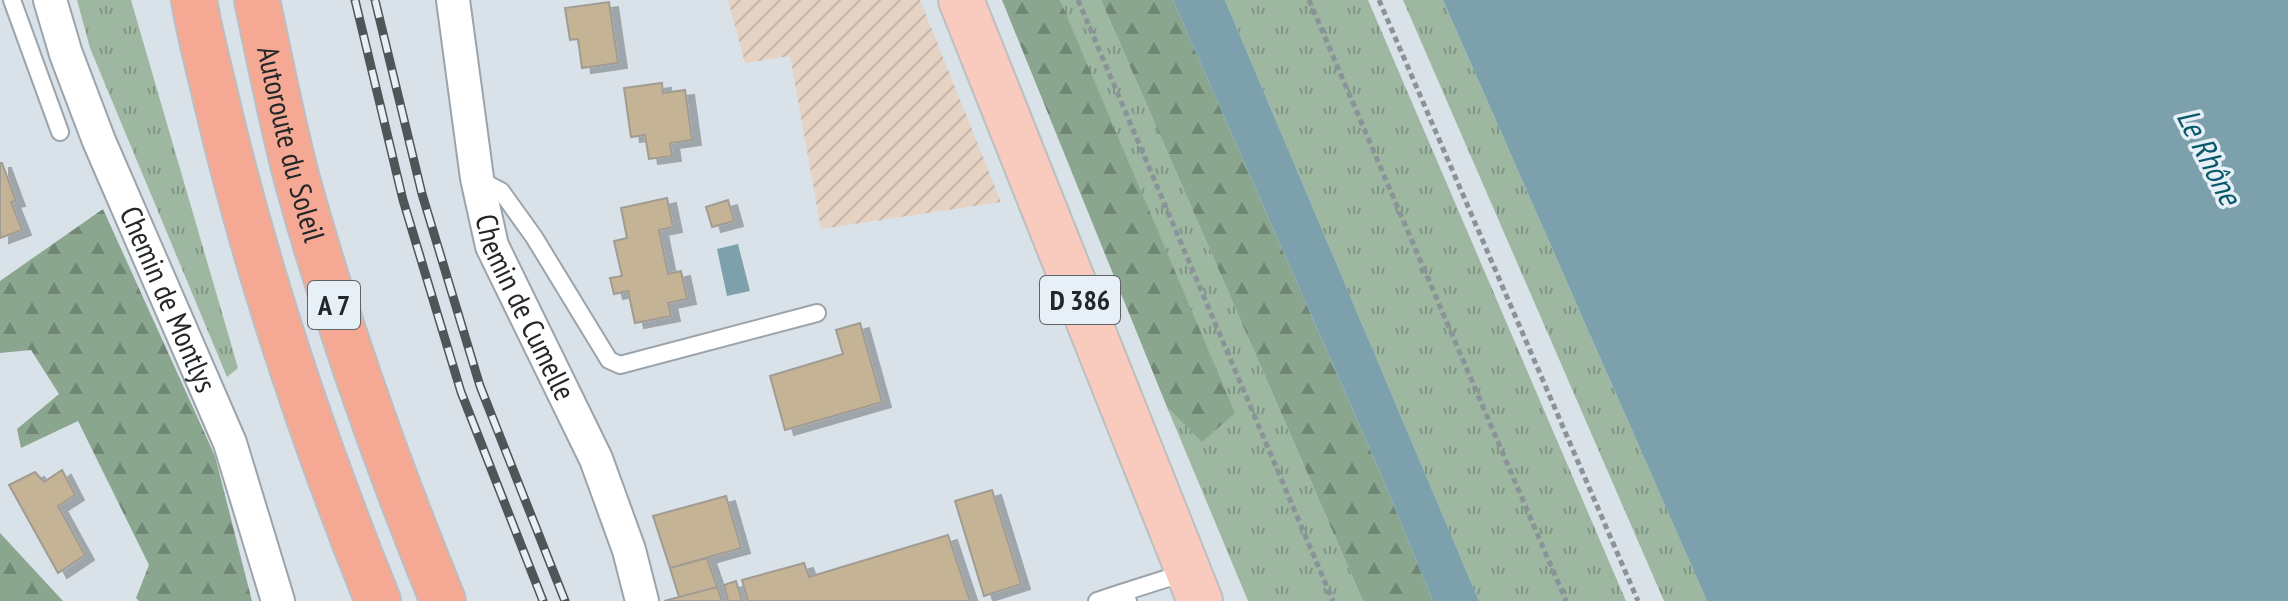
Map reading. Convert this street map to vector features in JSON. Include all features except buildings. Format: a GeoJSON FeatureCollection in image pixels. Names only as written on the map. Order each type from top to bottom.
{"type":"FeatureCollection","features":[{"type":"Feature","properties":{"kind":"highway","name":"Autoroute du Soleil"},"geometry":{"type":"LineString","coordinates":[[194,0],[238,191],[281,337],[340,506],[378,601]]}},
{"type":"Feature","properties":{"kind":"highway","name":"Autoroute du Soleil"},"geometry":{"type":"LineString","coordinates":[[257,0],[297,180],[337,314],[395,483],[443,601]]}},
{"type":"Feature","properties":{"kind":"main road","name":"D 386"},"geometry":{"type":"LineString","coordinates":[[961,0],[1194,586]]}},
{"type":"Feature","properties":{"kind":"street","name":"Chemin de Montlys"},"geometry":{"type":"LineString","coordinates":[[50,0],[66,54],[99,141],[230,443],[278,601]]}},
{"type":"Feature","properties":{"kind":"street","name":"Chemin de Cumelle"},"geometry":{"type":"LineString","coordinates":[[453,0],[477,178],[492,246],[601,473],[629,550],[642,601]]}},
{"type":"Feature","properties":{"kind":"lane"},"geometry":{"type":"LineString","coordinates":[[12,0],[60,132]]}},
{"type":"Feature","properties":{"kind":"lane"},"geometry":{"type":"LineString","coordinates":[[477,178],[501,191],[534,237],[609,360],[620,365],[817,313]]}},
{"type":"Feature","properties":{"kind":"lane"},"geometry":{"type":"LineString","coordinates":[[1097,601],[1194,586]]}},
{"type":"Feature","properties":{"kind":"path"},"geometry":{"type":"LineString","coordinates":[[1078,0],[1333,601]]}},
{"type":"Feature","properties":{"kind":"path"},"geometry":{"type":"LineString","coordinates":[[1309,0],[1566,601]]}},
{"type":"Feature","properties":{"kind":"path"},"geometry":{"type":"LineString","coordinates":[[1379,0],[1638,601]]}},
{"type":"Feature","properties":{"kind":"shaded area"},"geometry":{"type":"Polygon","coordinates":[[[728,0],[920,0],[1001,202],[821,229],[790,56],[745,63],[728,0]]]}},
{"type":"Feature","properties":{"kind":"green space"},"geometry":{"type":"Polygon","coordinates":[[[77,0],[131,0],[238,368],[227,377],[90,48],[77,0]]]}},
{"type":"Feature","properties":{"kind":"green space"},"geometry":{"type":"Polygon","coordinates":[[[1002,0],[1060,0],[1235,413],[1202,442],[1167,407],[1002,0]]]}},
{"type":"Feature","properties":{"kind":"green space"},"geometry":{"type":"Polygon","coordinates":[[[1060,0],[1101,0],[1363,601],[1248,601],[1167,407],[1202,441],[1060,0]]]}},
{"type":"Feature","properties":{"kind":"green space"},"geometry":{"type":"Polygon","coordinates":[[[1101,0],[1173,0],[1377,465],[1433,601],[1363,601],[1101,0]]]}},
{"type":"Feature","properties":{"kind":"green space"},"geometry":{"type":"Polygon","coordinates":[[[1225,0],[1368,0],[1626,601],[1479,601],[1225,0]]]}},
{"type":"Feature","properties":{"kind":"green space"},"geometry":{"type":"Polygon","coordinates":[[[1403,0],[1443,0],[1707,601],[1664,601],[1403,0]]]}},
{"type":"Feature","properties":{"kind":"green space"},"geometry":{"type":"Polygon","coordinates":[[[103,209],[215,456],[252,601],[139,601],[136,598],[149,565],[78,421],[21,448],[17,429],[59,394],[31,350],[0,353],[0,281],[103,209]]]}},
{"type":"Feature","properties":{"kind":"green space"},"geometry":{"type":"Polygon","coordinates":[[[0,533],[63,601],[0,601],[0,533]]]}},
{"type":"Feature","properties":{"kind":"water"},"geometry":{"type":"Polygon","coordinates":[[[1173,0],[1225,0],[1479,601],[1433,601],[1377,465],[1173,0]]]}},
{"type":"Feature","properties":{"kind":"water","name":"Le Rhône"},"geometry":{"type":"Polygon","coordinates":[[[1443,0],[2288,0],[2288,601],[1707,601],[1443,0]]]}},
{"type":"Feature","properties":{"kind":"water"},"geometry":{"type":"Polygon","coordinates":[[[738,244],[750,291],[727,296],[717,249],[738,244]]]}},
{"type":"Feature","properties":{"kind":"railway"},"geometry":{"type":"LineString","coordinates":[[355,0],[403,200],[461,392],[543,601]]}},
{"type":"Feature","properties":{"kind":"railway"},"geometry":{"type":"LineString","coordinates":[[375,0],[422,194],[480,386],[565,601]]}}]}
